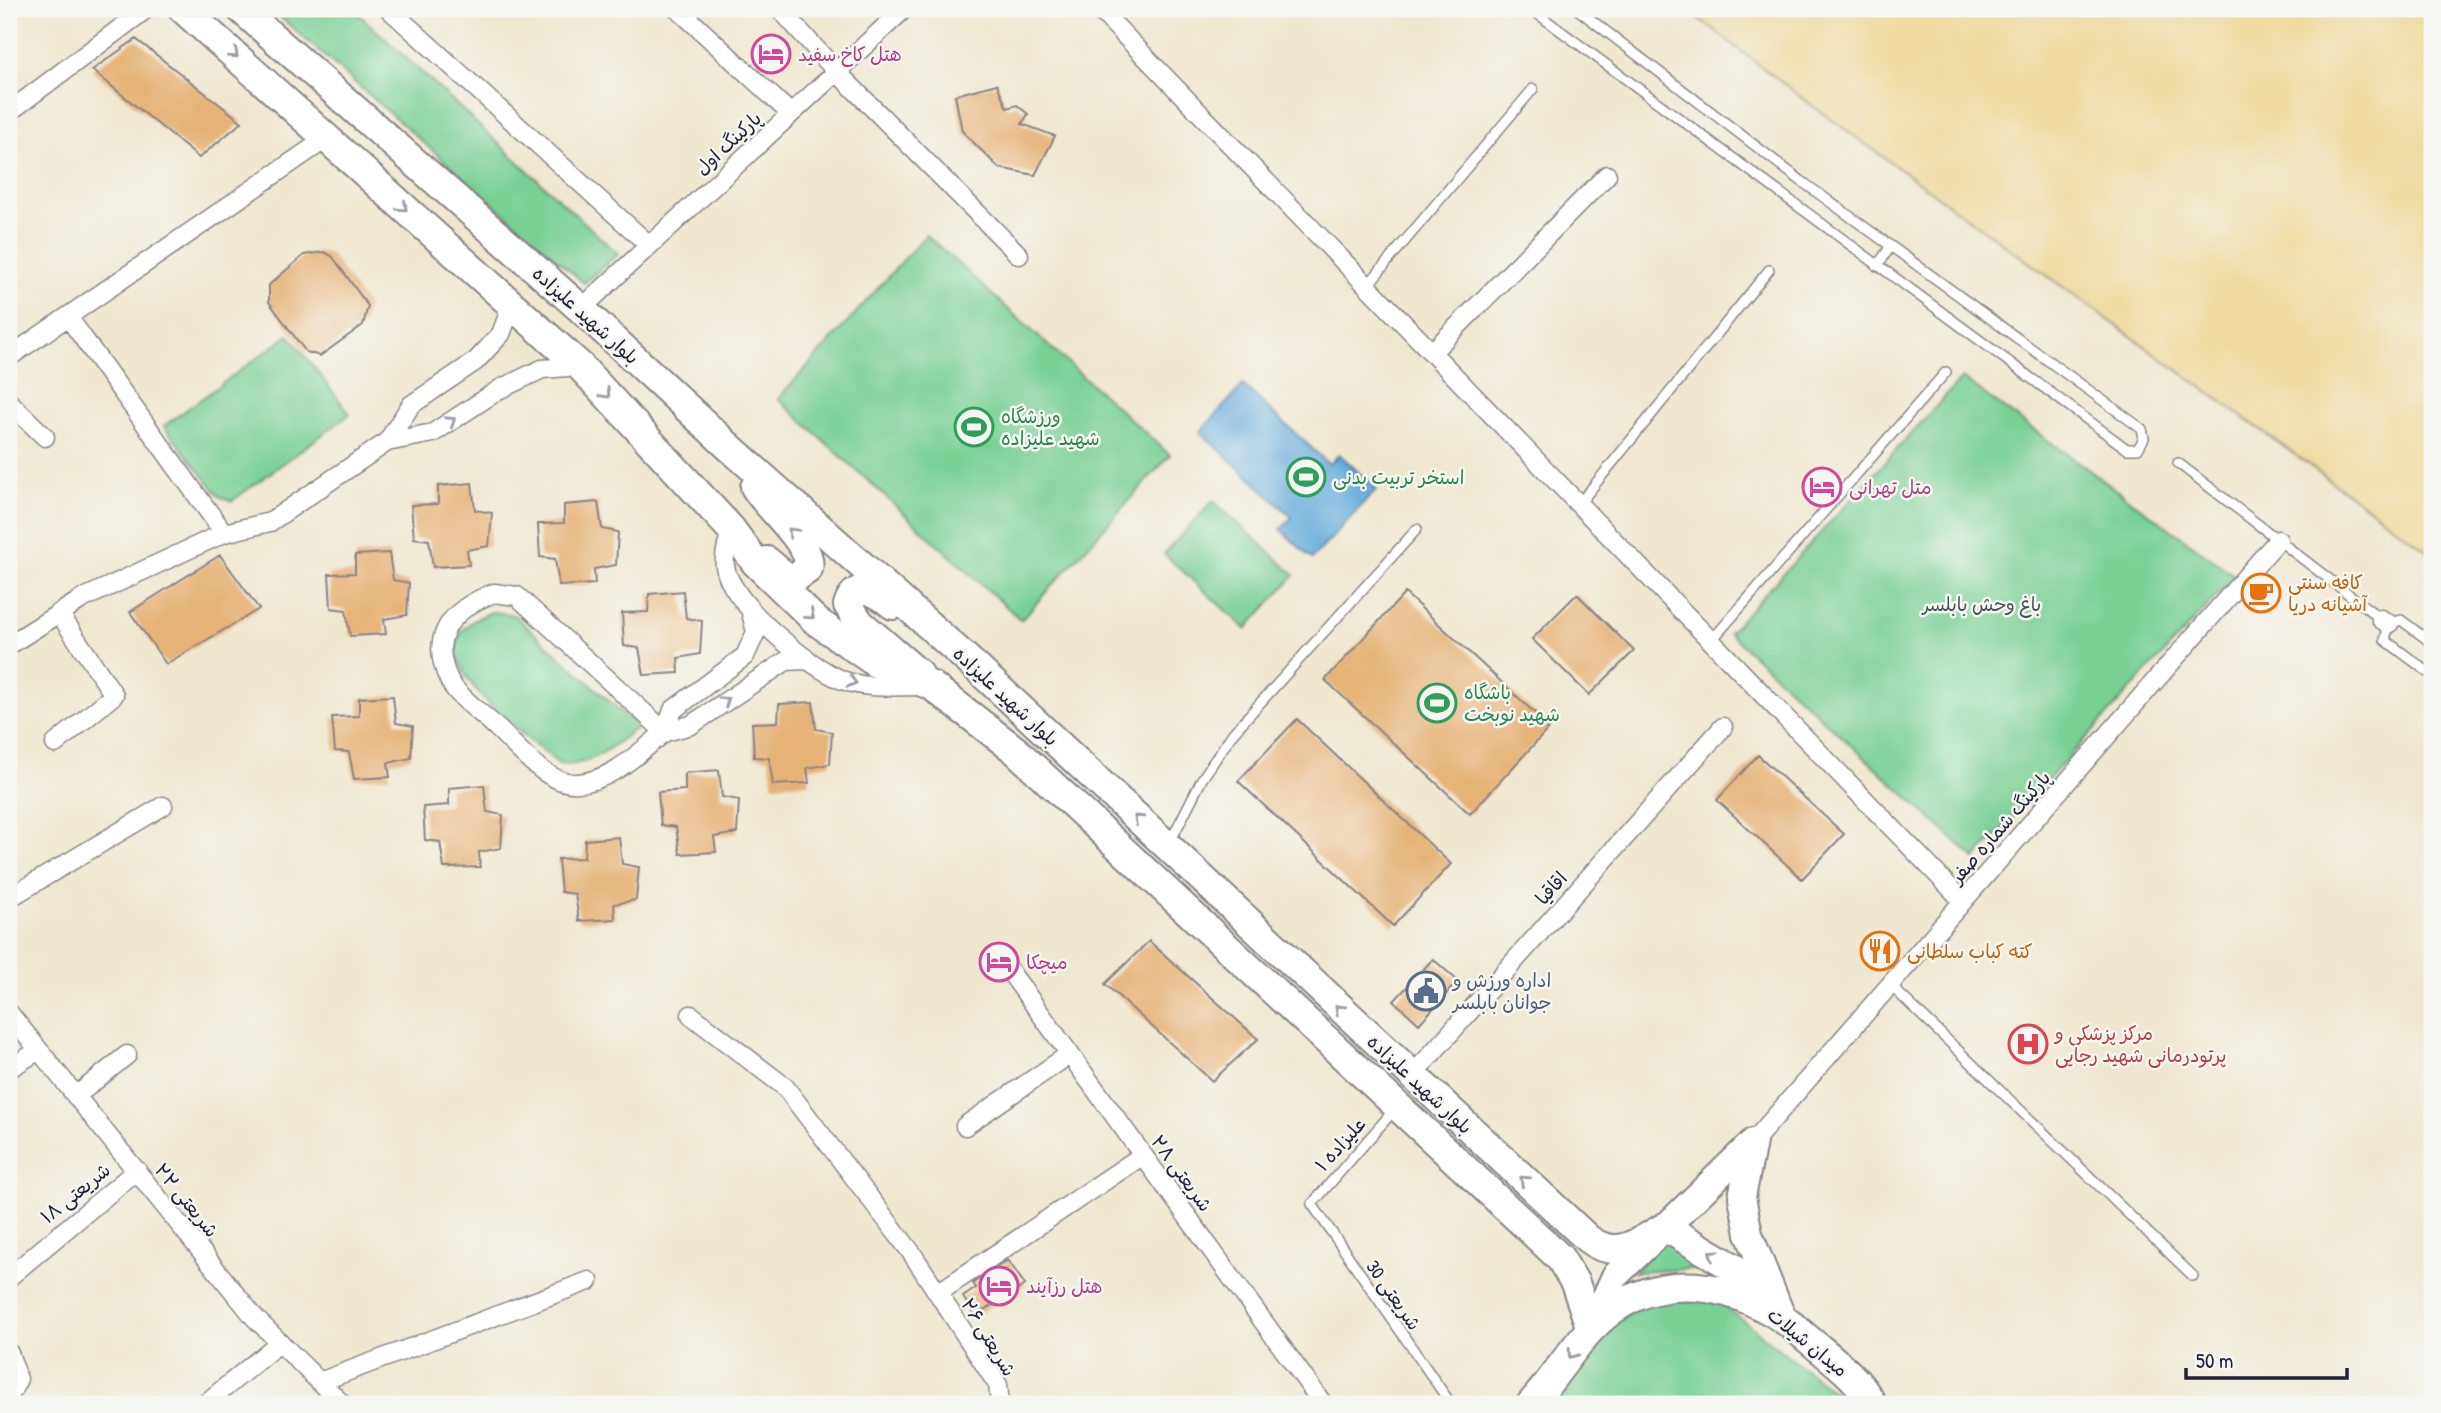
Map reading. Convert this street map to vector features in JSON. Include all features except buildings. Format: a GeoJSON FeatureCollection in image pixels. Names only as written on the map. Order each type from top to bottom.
{"type":"FeatureCollection","features":[{"type":"Feature","properties":{"kind":"main road","name":"بلوار شهید علیزاده"},"geometry":{"type":"LineString","coordinates":[[183,9],[580,366],[731,529],[756,563],[817,621],[876,663],[932,686],[1015,750],[1560,1258],[1575,1283],[1591,1329]]}},
{"type":"Feature","properties":{"kind":"main road","name":"بلوار شهید علیزاده"},"geometry":{"type":"LineString","coordinates":[[241,9],[581,309],[726,446],[979,670],[1411,1077],[1601,1249],[1627,1248],[1665,1227]]}},
{"type":"Feature","properties":{"kind":"main road"},"geometry":{"type":"LineString","coordinates":[[726,446],[764,501],[804,545],[810,559],[808,569],[800,577],[785,576],[731,529]]}},
{"type":"Feature","properties":{"kind":"main road"},"geometry":{"type":"LineString","coordinates":[[932,686],[851,614],[848,605],[853,594],[866,589],[876,591],[925,632],[979,670]]}},
{"type":"Feature","properties":{"kind":"main road"},"geometry":{"type":"LineString","coordinates":[[1591,1329],[1615,1276],[1753,1142]]}},
{"type":"Feature","properties":{"kind":"main road"},"geometry":{"type":"LineString","coordinates":[[1753,1142],[1742,1197],[1749,1234],[1781,1315]]}},
{"type":"Feature","properties":{"kind":"main road"},"geometry":{"type":"LineString","coordinates":[[1665,1227],[1739,1271],[1781,1315]]}},
{"type":"Feature","properties":{"kind":"main road","name":"میدان شیلات"},"geometry":{"type":"LineString","coordinates":[[1531,1404],[1591,1329],[1621,1306],[1661,1288],[1676,1286],[1732,1291],[1781,1315],[1873,1399]]}},
{"type":"Feature","properties":{"kind":"street"},"geometry":{"type":"LineString","coordinates":[[9,112],[146,9]]}},
{"type":"Feature","properties":{"kind":"street"},"geometry":{"type":"LineString","coordinates":[[389,9],[649,245]]}},
{"type":"Feature","properties":{"kind":"street"},"geometry":{"type":"LineString","coordinates":[[678,9],[791,114]]}},
{"type":"Feature","properties":{"kind":"street"},"geometry":{"type":"LineString","coordinates":[[780,9],[836,71],[1020,255]]}},
{"type":"Feature","properties":{"kind":"street","name":"پارکینگ اول"},"geometry":{"type":"LineString","coordinates":[[581,309],[904,9]]}},
{"type":"Feature","properties":{"kind":"street"},"geometry":{"type":"LineString","coordinates":[[1099,9],[1963,901]]}},
{"type":"Feature","properties":{"kind":"street"},"geometry":{"type":"LineString","coordinates":[[9,357],[327,138]]}},
{"type":"Feature","properties":{"kind":"street"},"geometry":{"type":"LineString","coordinates":[[1432,352],[1607,175]]}},
{"type":"Feature","properties":{"kind":"street"},"geometry":{"type":"LineString","coordinates":[[9,645],[82,599],[224,533],[270,522],[387,442],[411,405],[475,360],[500,334],[512,305]]}},
{"type":"Feature","properties":{"kind":"street"},"geometry":{"type":"LineString","coordinates":[[68,317],[224,533]]}},
{"type":"Feature","properties":{"kind":"street"},"geometry":{"type":"LineString","coordinates":[[387,442],[433,433],[500,389],[541,369],[580,366]]}},
{"type":"Feature","properties":{"kind":"street"},"geometry":{"type":"LineString","coordinates":[[9,402],[45,437]]}},
{"type":"Feature","properties":{"kind":"street"},"geometry":{"type":"LineString","coordinates":[[731,529],[724,565],[732,586],[750,609],[808,660],[840,679],[864,686],[932,686]]}},
{"type":"Feature","properties":{"kind":"street","name":"پارکینگ شماره صفر"},"geometry":{"type":"LineString","coordinates":[[1753,1142],[2278,540]]}},
{"type":"Feature","properties":{"kind":"street"},"geometry":{"type":"LineString","coordinates":[[665,733],[517,596],[494,593],[470,602],[449,622],[440,643],[451,684],[550,776],[576,784],[600,778],[665,733],[691,725],[786,661],[808,660]]}},
{"type":"Feature","properties":{"kind":"street"},"geometry":{"type":"LineString","coordinates":[[665,733],[673,710],[745,656],[756,632],[750,609]]}},
{"type":"Feature","properties":{"kind":"street"},"geometry":{"type":"LineString","coordinates":[[55,744],[114,695],[60,613]]}},
{"type":"Feature","properties":{"kind":"street","name":"اقاقیا"},"geometry":{"type":"LineString","coordinates":[[1411,1077],[1723,727]]}},
{"type":"Feature","properties":{"kind":"street"},"geometry":{"type":"LineString","coordinates":[[9,898],[163,806]]}},
{"type":"Feature","properties":{"kind":"street","name":"شریعتی ۲۸"},"geometry":{"type":"LineString","coordinates":[[1006,966],[1322,1404]]}},
{"type":"Feature","properties":{"kind":"street","name":"شریعتی ۲۲"},"geometry":{"type":"LineString","coordinates":[[9,1013],[255,1318],[322,1381],[342,1404]]}},
{"type":"Feature","properties":{"kind":"street","name":"شریعتی ۲۶"},"geometry":{"type":"LineString","coordinates":[[691,1015],[785,1087],[938,1293],[998,1385],[1000,1404]]}},
{"type":"Feature","properties":{"kind":"street"},"geometry":{"type":"LineString","coordinates":[[9,1069],[39,1050]]}},
{"type":"Feature","properties":{"kind":"street"},"geometry":{"type":"LineString","coordinates":[[76,1096],[127,1055]]}},
{"type":"Feature","properties":{"kind":"street"},"geometry":{"type":"LineString","coordinates":[[965,1126],[1070,1055]]}},
{"type":"Feature","properties":{"kind":"street"},"geometry":{"type":"LineString","coordinates":[[938,1293],[1143,1155]]}},
{"type":"Feature","properties":{"kind":"street","name":"شریعتی ۱۸"},"geometry":{"type":"LineString","coordinates":[[9,1277],[137,1170]]}},
{"type":"Feature","properties":{"kind":"street"},"geometry":{"type":"LineString","coordinates":[[322,1381],[589,1281]]}},
{"type":"Feature","properties":{"kind":"street"},"geometry":{"type":"LineString","coordinates":[[205,1404],[280,1342]]}},
{"type":"Feature","properties":{"kind":"street"},"geometry":{"type":"LineString","coordinates":[[9,1353],[18,1379],[9,1397]]}},
{"type":"Feature","properties":{"kind":"lane"},"geometry":{"type":"LineString","coordinates":[[1531,9],[1542,12],[1877,266],[2127,449],[2138,449],[2144,438],[2142,429],[1891,246],[1577,9]]}},
{"type":"Feature","properties":{"kind":"lane"},"geometry":{"type":"LineString","coordinates":[[1367,286],[1534,89]]}},
{"type":"Feature","properties":{"kind":"lane"},"geometry":{"type":"LineString","coordinates":[[1877,266],[1891,246]]}},
{"type":"Feature","properties":{"kind":"lane"},"geometry":{"type":"LineString","coordinates":[[1579,504],[1769,270]]}},
{"type":"Feature","properties":{"kind":"lane"},"geometry":{"type":"LineString","coordinates":[[1711,640],[1946,372]]}},
{"type":"Feature","properties":{"kind":"lane"},"geometry":{"type":"LineString","coordinates":[[2178,463],[2385,621],[2401,620],[2432,643]]}},
{"type":"Feature","properties":{"kind":"lane"},"geometry":{"type":"LineString","coordinates":[[1169,847],[1202,779],[1233,733],[1417,529]]}},
{"type":"Feature","properties":{"kind":"lane"},"geometry":{"type":"LineString","coordinates":[[2385,621],[2385,640],[2432,675]]}},
{"type":"Feature","properties":{"kind":"lane"},"geometry":{"type":"LineString","coordinates":[[1890,985],[2193,1276]]}},
{"type":"Feature","properties":{"kind":"lane","name":"علیزاده ۱"},"geometry":{"type":"LineString","coordinates":[[1312,1204],[1396,1108]]}},
{"type":"Feature","properties":{"kind":"lane","name":"شریعتی 30"},"geometry":{"type":"LineString","coordinates":[[1312,1204],[1451,1404]]}},
{"type":"Feature","properties":{"kind":"green space"},"geometry":{"type":"Polygon","coordinates":[[[271,9],[353,9],[618,254],[584,283],[271,9]]]}},
{"type":"Feature","properties":{"kind":"green space","name":"ورزشگاه شهید علیزاده"},"geometry":{"type":"Polygon","coordinates":[[[926,235],[1170,455],[1021,620],[778,399],[926,235]]]}},
{"type":"Feature","properties":{"kind":"green space"},"geometry":{"type":"Polygon","coordinates":[[[289,335],[350,414],[232,501],[220,497],[164,426],[289,335]]]}},
{"type":"Feature","properties":{"kind":"green space","name":"باغ وحش بابلسر"},"geometry":{"type":"Polygon","coordinates":[[[1962,378],[2235,576],[1975,859],[1729,633],[1962,378]]]}},
{"type":"Feature","properties":{"kind":"green space"},"geometry":{"type":"Polygon","coordinates":[[[1213,501],[1295,575],[1246,629],[1164,554],[1213,501]]]}},
{"type":"Feature","properties":{"kind":"green space"},"geometry":{"type":"Polygon","coordinates":[[[492,612],[514,615],[638,727],[591,759],[570,765],[559,764],[497,712],[476,690],[462,668],[457,646],[466,627],[492,612]]]}},
{"type":"Feature","properties":{"kind":"green space"},"geometry":{"type":"Polygon","coordinates":[[[1664,1240],[1707,1268],[1633,1272],[1664,1240]]]}},
{"type":"Feature","properties":{"kind":"green space"},"geometry":{"type":"Polygon","coordinates":[[[1717,1300],[1849,1404],[1538,1404],[1604,1331],[1645,1301],[1717,1300]]]}},
{"type":"Feature","properties":{"kind":"sand"},"geometry":{"type":"Polygon","coordinates":[[[1686,9],[2432,9],[2432,554],[1810,104],[1686,9]]]}},
{"type":"Feature","properties":{"kind":"water","name":"استخر تربیت بدنی"},"geometry":{"type":"Polygon","coordinates":[[[1243,385],[1329,464],[1339,454],[1377,489],[1312,559],[1281,530],[1292,517],[1200,432],[1243,385]]]}},
{"type":"Feature","properties":{"kind":"place","name":"هتل کاخ سفید"},"geometry":{"type":"Point","coordinates":[771,54]}},
{"type":"Feature","properties":{"kind":"place","name":"ورزشگاه شهید علیزاده"},"geometry":{"type":"Point","coordinates":[974,427]}},
{"type":"Feature","properties":{"kind":"place","name":"استخر تربیت بدنی"},"geometry":{"type":"Point","coordinates":[1306,477]}},
{"type":"Feature","properties":{"kind":"place","name":"متل تهرانی"},"geometry":{"type":"Point","coordinates":[1822,487]}},
{"type":"Feature","properties":{"kind":"place","name":"کافه سنتی آشیانه دریا"},"geometry":{"type":"Point","coordinates":[2261,593]}},
{"type":"Feature","properties":{"kind":"place","name":"باشگاه شهید نوبخت"},"geometry":{"type":"Point","coordinates":[1437,703]}},
{"type":"Feature","properties":{"kind":"place","name":"کته کباب سلطانی"},"geometry":{"type":"Point","coordinates":[1880,951]}},
{"type":"Feature","properties":{"kind":"place","name":"میچکا"},"geometry":{"type":"Point","coordinates":[999,962]}},
{"type":"Feature","properties":{"kind":"place","name":"اداره ورزش و جوانان بابلسر"},"geometry":{"type":"Point","coordinates":[1426,991]}},
{"type":"Feature","properties":{"kind":"place","name":"مرکز پزشکی و پرتودرمانی شهید رجایی"},"geometry":{"type":"Point","coordinates":[2028,1044]}},
{"type":"Feature","properties":{"kind":"place","name":"هتل رزآیند"},"geometry":{"type":"Point","coordinates":[999,1286]}}]}
